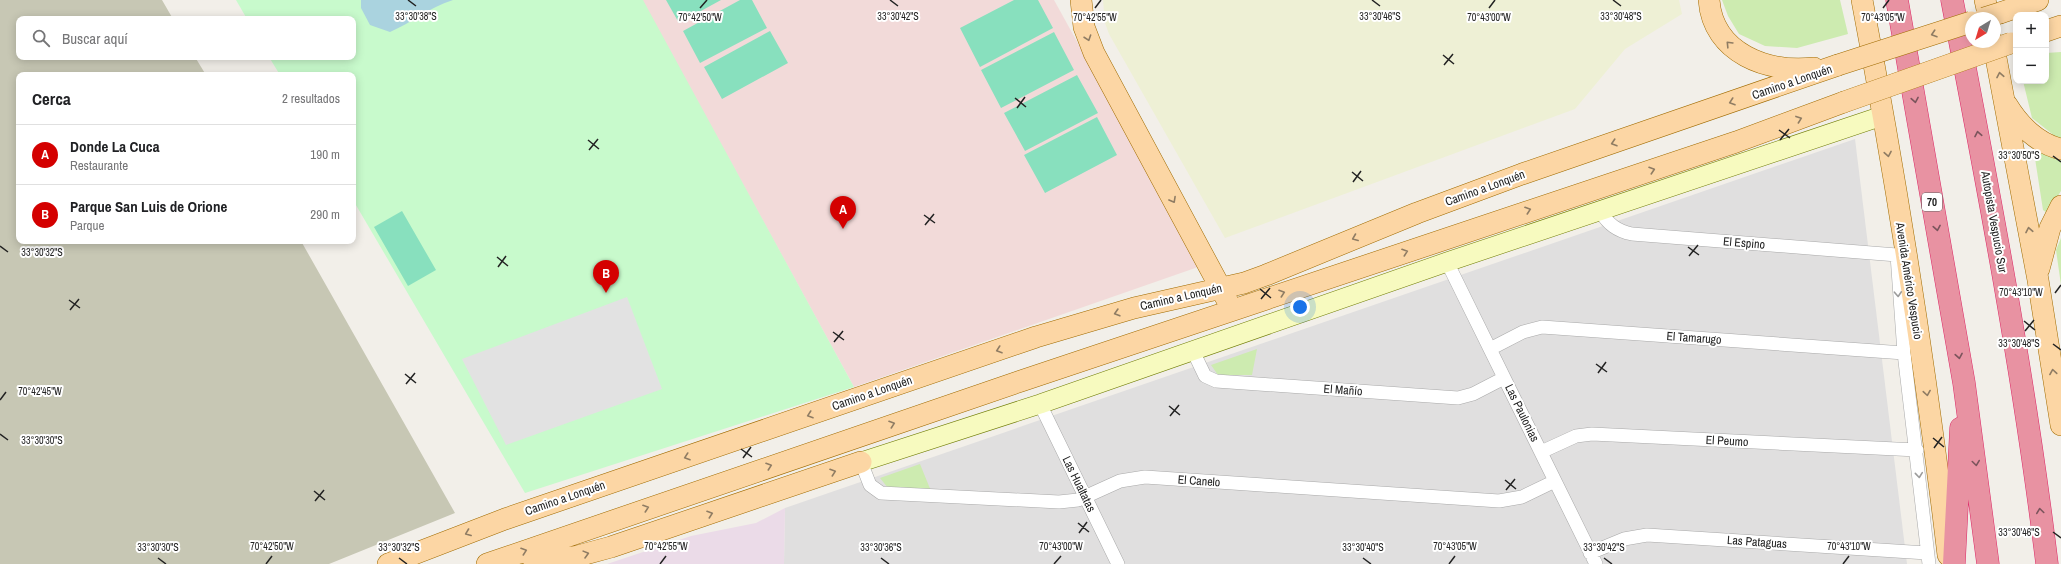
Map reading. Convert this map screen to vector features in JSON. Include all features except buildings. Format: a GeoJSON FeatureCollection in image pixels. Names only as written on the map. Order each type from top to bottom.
{"type":"FeatureCollection","features":[{"type":"Feature","properties":{"kind":"highway","name":"70"},"geometry":{"type":"LineString","coordinates":[[1897,0],[1964,383],[1988,564]]}},
{"type":"Feature","properties":{"kind":"highway","name":"Autopista Vespucio Sur"},"geometry":{"type":"LineString","coordinates":[[1952,0],[2010,314],[2047,564]]}},
{"type":"Feature","properties":{"kind":"highway"},"geometry":{"type":"LineString","coordinates":[[1954,564],[1964,383]]}},
{"type":"Feature","properties":{"kind":"main road"},"geometry":{"type":"LineString","coordinates":[[1081,0],[1084,27],[1094,54],[1222,288],[1232,310]]}},
{"type":"Feature","properties":{"kind":"main road"},"geometry":{"type":"LineString","coordinates":[[1709,0],[1712,18],[1718,30],[1725,40],[1743,56],[1774,66],[1803,69],[1837,66]]}},
{"type":"Feature","properties":{"kind":"main road","name":"Avenida Américo Vespucio"},"geometry":{"type":"LineString","coordinates":[[1862,0],[1897,202],[1937,459],[1949,564]]}},
{"type":"Feature","properties":{"kind":"main road"},"geometry":{"type":"LineString","coordinates":[[1996,10],[2038,0]]}},
{"type":"Feature","properties":{"kind":"main road","name":"Camino a Lonquén"},"geometry":{"type":"LineString","coordinates":[[388,564],[505,519],[1036,337],[1134,308],[1222,288],[1266,276],[1417,213],[1522,174],[1837,66],[1965,24]]}},
{"type":"Feature","properties":{"kind":"main road"},"geometry":{"type":"LineString","coordinates":[[2049,30],[2061,26]]}},
{"type":"Feature","properties":{"kind":"main road"},"geometry":{"type":"LineString","coordinates":[[2049,37],[2061,39]]}},
{"type":"Feature","properties":{"kind":"main road"},"geometry":{"type":"LineString","coordinates":[[2007,42],[2004,100],[2038,280],[2061,424]]}},
{"type":"Feature","properties":{"kind":"main road","name":"Camino a Lonquén"},"geometry":{"type":"LineString","coordinates":[[487,564],[810,452],[1736,142],[2007,42]]}},
{"type":"Feature","properties":{"kind":"main road"},"geometry":{"type":"LineString","coordinates":[[2004,100],[2014,116],[2027,130],[2046,144],[2061,149]]}},
{"type":"Feature","properties":{"kind":"main road"},"geometry":{"type":"LineString","coordinates":[[1897,202],[1897,255]]}},
{"type":"Feature","properties":{"kind":"main road"},"geometry":{"type":"LineString","coordinates":[[2038,280],[2048,234],[2061,206]]}},
{"type":"Feature","properties":{"kind":"main road"},"geometry":{"type":"LineString","coordinates":[[534,564],[578,556],[611,547],[861,462]]}},
{"type":"Feature","properties":{"kind":"street"},"geometry":{"type":"LineString","coordinates":[[861,462],[1040,404],[1447,262],[1882,116]]}},
{"type":"Feature","properties":{"kind":"street","name":"El Espino"},"geometry":{"type":"LineString","coordinates":[[1600,211],[1611,225],[1624,232],[1632,234],[1897,255]]}},
{"type":"Feature","properties":{"kind":"street","name":"Avenida Américo Vespucio"},"geometry":{"type":"LineString","coordinates":[[1897,255],[1904,353],[1917,450],[1928,558]]}},
{"type":"Feature","properties":{"kind":"street","name":"Las Paulonias"},"geometry":{"type":"LineString","coordinates":[[1447,262],[1593,558]]}},
{"type":"Feature","properties":{"kind":"street","name":"El Tamarugo"},"geometry":{"type":"LineString","coordinates":[[1490,349],[1523,332],[1542,327],[1904,353]]}},
{"type":"Feature","properties":{"kind":"street","name":"El Mañío"},"geometry":{"type":"LineString","coordinates":[[1193,351],[1205,376],[1216,381],[1458,398],[1473,394],[1504,378]]}},
{"type":"Feature","properties":{"kind":"street","name":"Las Hualtatas"},"geometry":{"type":"LineString","coordinates":[[1040,404],[1118,564]]}},
{"type":"Feature","properties":{"kind":"street","name":"El Peumo"},"geometry":{"type":"LineString","coordinates":[[1541,452],[1576,436],[1592,434],[1917,450]]}},
{"type":"Feature","properties":{"kind":"street","name":"El Canelo"},"geometry":{"type":"LineString","coordinates":[[861,462],[870,485],[881,493],[1059,502],[1070,502],[1120,481],[1144,477],[1506,501],[1522,497],[1555,481]]}},
{"type":"Feature","properties":{"kind":"street","name":"Las Pataguas"},"geometry":{"type":"LineString","coordinates":[[1593,558],[1624,539],[1637,536],[1656,535],[1928,558]]}},
{"type":"Feature","properties":{"kind":"shaded area"},"geometry":{"type":"Polygon","coordinates":[[[0,0],[162,0],[171,16],[16,16],[16,60],[197,60],[204,72],[16,72],[16,244],[303,244],[455,513],[329,564],[0,564],[0,0]]]}},
{"type":"Feature","properties":{"kind":"shaded area"},"geometry":{"type":"Polygon","coordinates":[[[642,0],[1054,0],[1201,266],[854,387],[642,0]]]}},
{"type":"Feature","properties":{"kind":"shaded area"},"geometry":{"type":"Polygon","coordinates":[[[1103,0],[1679,0],[1682,14],[1625,49],[1575,109],[1225,238],[1109,34],[1105,23],[1103,0]]]}},
{"type":"Feature","properties":{"kind":"shaded area"},"geometry":{"type":"Polygon","coordinates":[[[1855,139],[1907,564],[784,564],[785,508],[1855,139]]]}},
{"type":"Feature","properties":{"kind":"shaded area"},"geometry":{"type":"Polygon","coordinates":[[[627,297],[662,389],[506,445],[462,359],[627,297]]]}},
{"type":"Feature","properties":{"kind":"shaded area"},"geometry":{"type":"Polygon","coordinates":[[[785,508],[784,564],[607,564],[691,536],[756,523],[785,508]]]}},
{"type":"Feature","properties":{"kind":"green space"},"geometry":{"type":"Polygon","coordinates":[[[236,0],[643,0],[854,387],[525,493],[356,205],[356,72],[278,72],[271,60],[356,60],[356,16],[245,16],[236,0]]]}},
{"type":"Feature","properties":{"kind":"green space"},"geometry":{"type":"Polygon","coordinates":[[[666,0],[721,0],[679,23],[666,0]]]}},
{"type":"Feature","properties":{"kind":"green space"},"geometry":{"type":"Polygon","coordinates":[[[740,0],[752,0],[767,28],[700,63],[683,31],[740,0]]]}},
{"type":"Feature","properties":{"kind":"green space"},"geometry":{"type":"Polygon","coordinates":[[[1014,0],[1038,0],[1053,28],[980,67],[960,28],[1014,0]]]}},
{"type":"Feature","properties":{"kind":"green space"},"geometry":{"type":"Polygon","coordinates":[[[1722,0],[1840,0],[1848,34],[1797,48],[1765,46],[1739,34],[1728,16],[1722,0]]]}},
{"type":"Feature","properties":{"kind":"green space"},"geometry":{"type":"Polygon","coordinates":[[[770,31],[788,63],[722,99],[704,67],[770,31]]]}},
{"type":"Feature","properties":{"kind":"green space"},"geometry":{"type":"Polygon","coordinates":[[[1054,32],[1074,70],[1001,108],[981,70],[1054,32]]]}},
{"type":"Feature","properties":{"kind":"green space"},"geometry":{"type":"Polygon","coordinates":[[[2061,52],[2061,138],[2056,137],[2032,118],[2024,84],[2049,84],[2049,53],[2061,52]]]}},
{"type":"Feature","properties":{"kind":"green space"},"geometry":{"type":"Polygon","coordinates":[[[1077,75],[1098,113],[1025,151],[1004,113],[1077,75]]]}},
{"type":"Feature","properties":{"kind":"green space"},"geometry":{"type":"Polygon","coordinates":[[[1097,117],[1117,155],[1045,193],[1024,155],[1097,117]]]}},
{"type":"Feature","properties":{"kind":"green space"},"geometry":{"type":"Polygon","coordinates":[[[2037,148],[2061,155],[2061,191],[2047,213],[2043,210],[2034,152],[2037,148]]]}},
{"type":"Feature","properties":{"kind":"green space"},"geometry":{"type":"Polygon","coordinates":[[[402,211],[436,270],[408,286],[374,227],[402,211]]]}},
{"type":"Feature","properties":{"kind":"green space"},"geometry":{"type":"Polygon","coordinates":[[[2061,238],[2061,285],[2056,250],[2061,238]]]}},
{"type":"Feature","properties":{"kind":"green space"},"geometry":{"type":"Polygon","coordinates":[[[1257,349],[1252,375],[1218,375],[1211,365],[1257,349]]]}},
{"type":"Feature","properties":{"kind":"green space"},"geometry":{"type":"Polygon","coordinates":[[[920,464],[931,491],[888,488],[880,478],[920,464]]]}},
{"type":"Feature","properties":{"kind":"water"},"geometry":{"type":"Polygon","coordinates":[[[361,0],[453,0],[436,7],[390,32],[370,25],[361,8],[361,0]]]}},
{"type":"Feature","properties":{"kind":"place","name":"Donde La Cuca"},"geometry":{"type":"Point","coordinates":[843,229]}},
{"type":"Feature","properties":{"kind":"place","name":"Parque San Luis de Orione"},"geometry":{"type":"Point","coordinates":[606,293]}}]}
